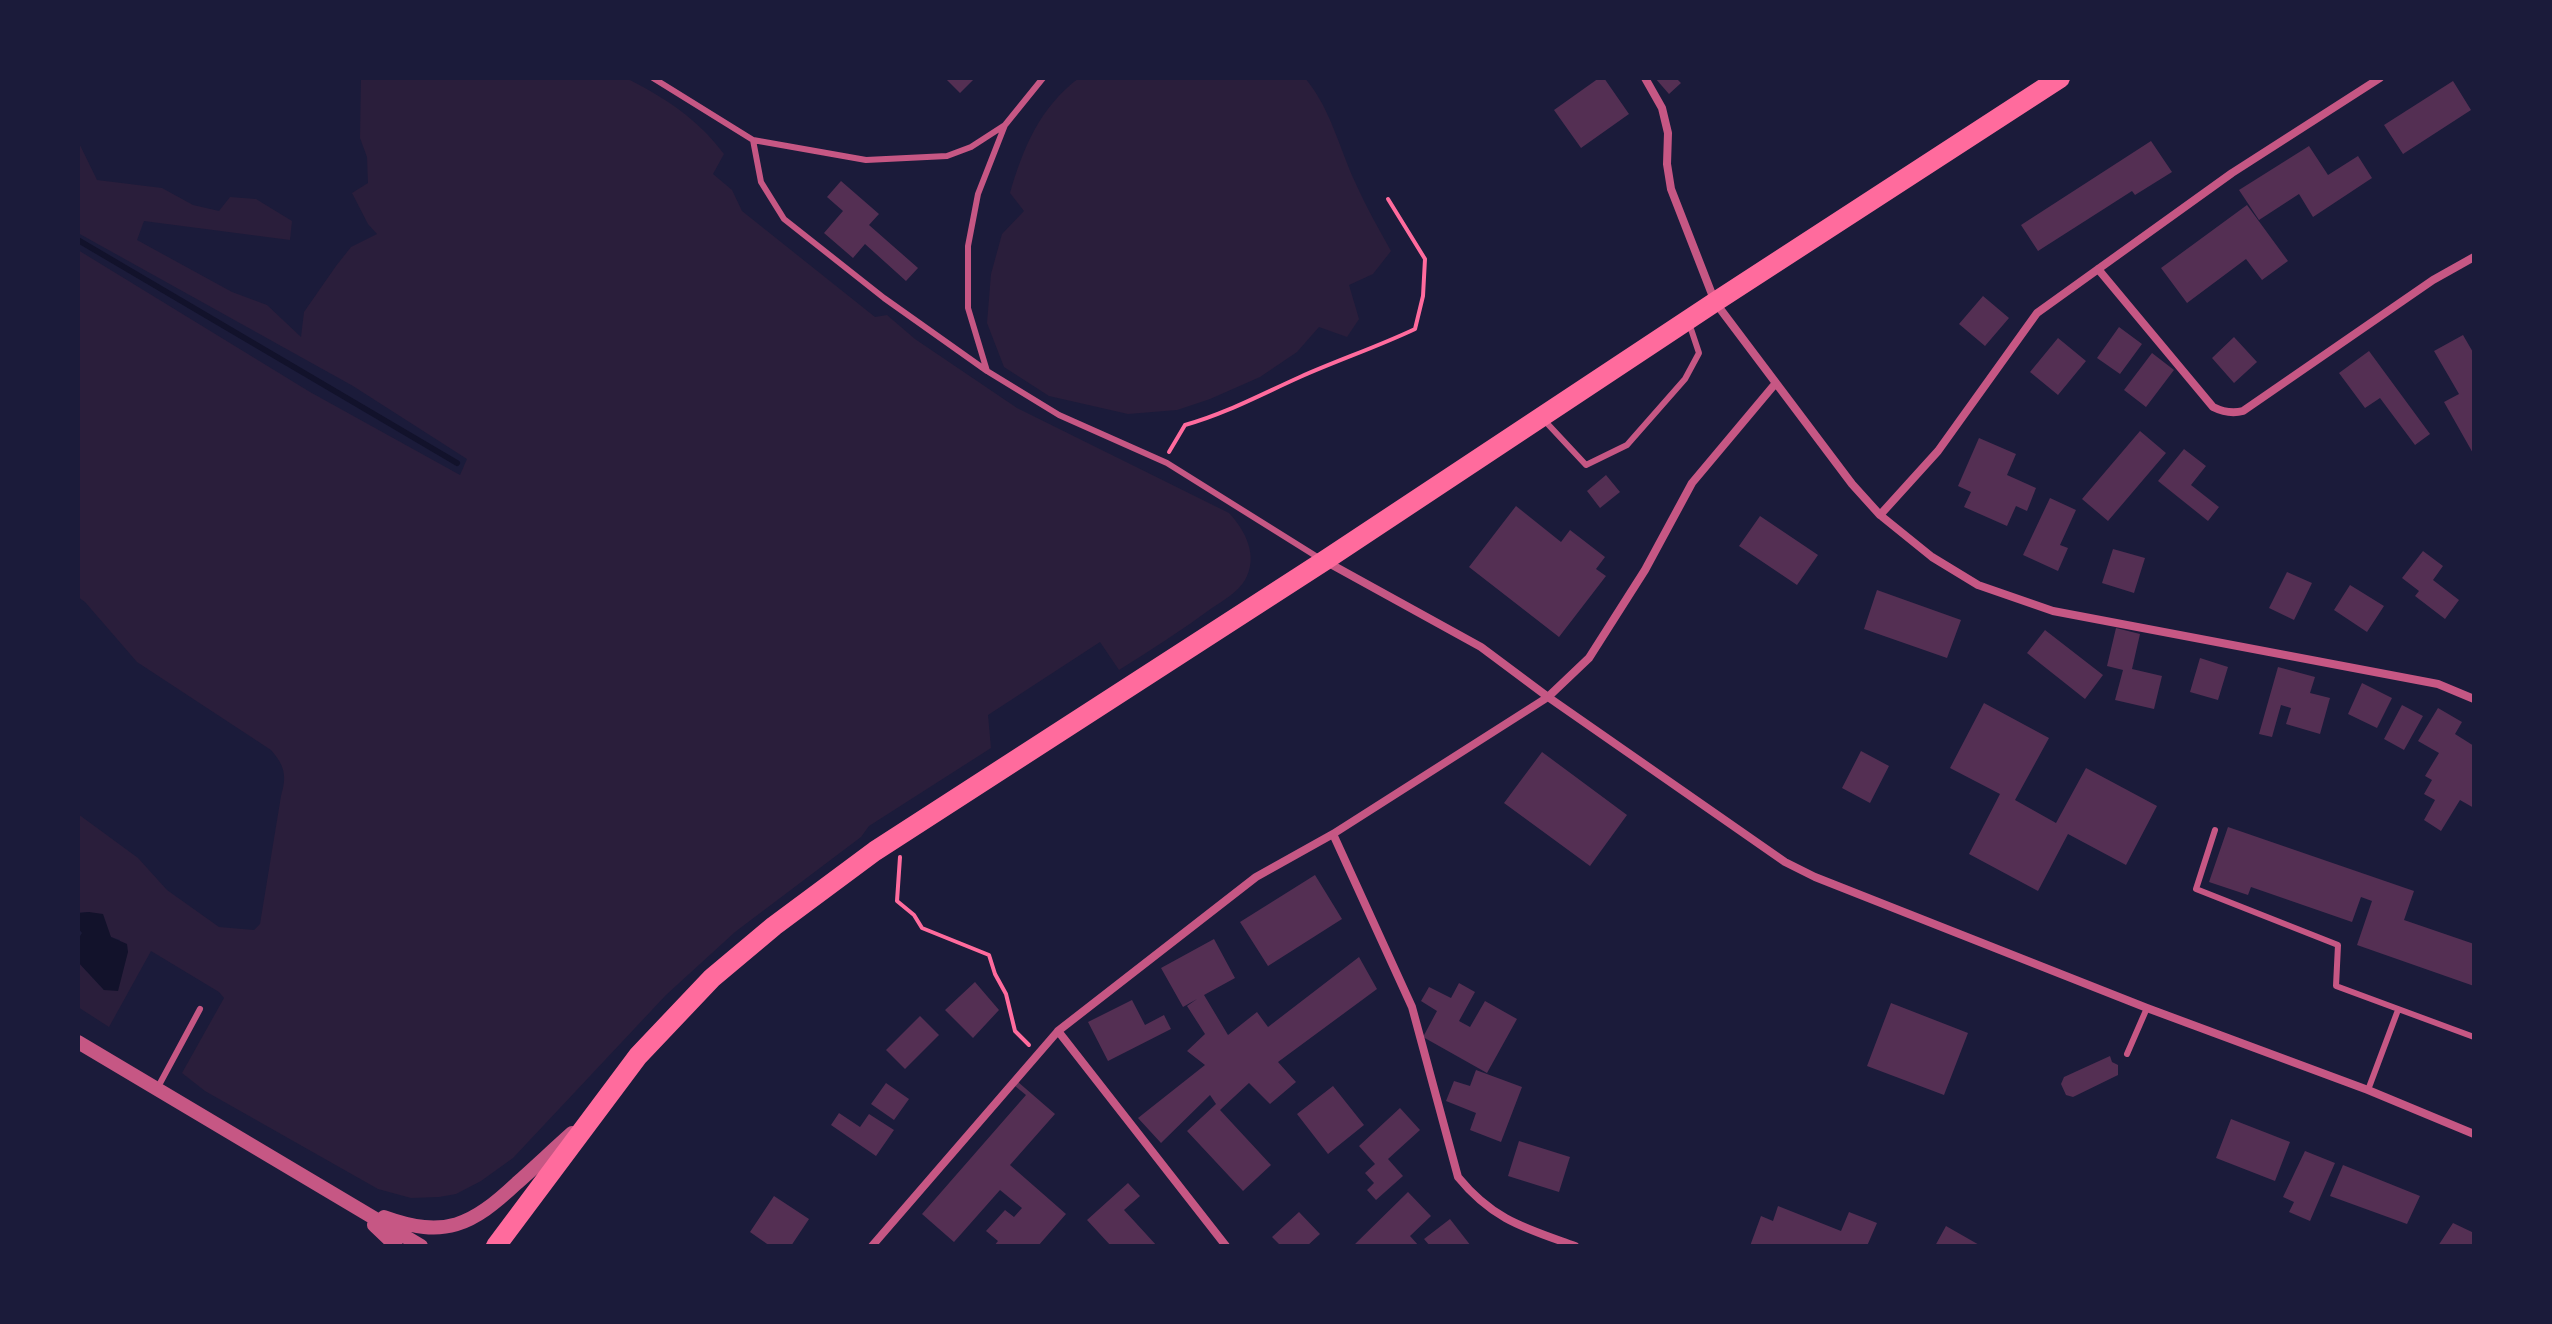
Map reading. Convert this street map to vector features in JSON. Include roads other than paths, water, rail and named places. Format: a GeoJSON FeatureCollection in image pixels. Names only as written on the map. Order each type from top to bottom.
{"type":"FeatureCollection","features":[{"type":"Feature","properties":{"kind":"highway"},"geometry":{"type":"LineString","coordinates":[[496,1246],[638,1056],[712,978],[774,926],[901,834],[1324,561],[1688,319],[2060,78]]}},
{"type":"Feature","properties":{"kind":"street"},"geometry":{"type":"LineString","coordinates":[[1645,78],[1662,108],[1668,133],[1667,164],[1671,189],[1715,302],[1852,484],[1880,515],[1932,557],[1978,585],[2053,611],[2438,684],[2474,699]]}},
{"type":"Feature","properties":{"kind":"street"},"geometry":{"type":"LineString","coordinates":[[1880,515],[1938,451],[2037,313],[2232,173],[2380,78]]}},
{"type":"Feature","properties":{"kind":"street"},"geometry":{"type":"LineString","coordinates":[[2098,269],[2213,407],[2237,413],[2433,280],[2474,257]]}},
{"type":"Feature","properties":{"kind":"street"},"geometry":{"type":"LineString","coordinates":[[872,1246],[1058,1031],[1256,877],[1333,834],[1548,697],[1589,658],[1645,570],[1692,483],[1775,384]]}},
{"type":"Feature","properties":{"kind":"street"},"geometry":{"type":"LineString","coordinates":[[1324,561],[1481,647],[1785,862],[1815,877],[2147,1008],[2368,1090],[2474,1134]]}},
{"type":"Feature","properties":{"kind":"street"},"geometry":{"type":"LineString","coordinates":[[1333,834],[1412,1007],[1458,1177],[1500,1217],[1575,1246]]}},
{"type":"Feature","properties":{"kind":"street"},"geometry":{"type":"LineString","coordinates":[[1058,1031],[1226,1246]]}},
{"type":"Feature","properties":{"kind":"street"},"geometry":{"type":"LineString","coordinates":[[78,1042],[421,1246]]}},
{"type":"Feature","properties":{"kind":"street"},"geometry":{"type":"LineString","coordinates":[[353,1205],[421,1228],[443,1228],[476,1218],[596,1110]]}},
{"type":"Feature","properties":{"kind":"street"},"geometry":{"type":"LineString","coordinates":[[353,1205],[396,1246]]}},
{"type":"Feature","properties":{"kind":"lane"},"geometry":{"type":"LineString","coordinates":[[653,78],[753,140],[866,160],[947,156],[971,147],[1005,125]]}},
{"type":"Feature","properties":{"kind":"lane"},"geometry":{"type":"LineString","coordinates":[[987,371],[968,308],[968,246],[978,194],[1005,125],[1043,78]]}},
{"type":"Feature","properties":{"kind":"lane"},"geometry":{"type":"LineString","coordinates":[[753,140],[761,182],[784,219],[884,298],[987,371],[1059,415],[1167,463],[1324,561]]}},
{"type":"Feature","properties":{"kind":"lane"},"geometry":{"type":"LineString","coordinates":[[1542,417],[1586,465],[1627,445],[1685,379],[1699,353],[1688,319]]}},
{"type":"Feature","properties":{"kind":"lane"},"geometry":{"type":"LineString","coordinates":[[2215,830],[2196,889],[2338,945],[2336,986],[2474,1037]]}},
{"type":"Feature","properties":{"kind":"lane"},"geometry":{"type":"LineString","coordinates":[[2127,1054],[2147,1008]]}},
{"type":"Feature","properties":{"kind":"lane"},"geometry":{"type":"LineString","coordinates":[[157,1089],[200,1009]]}},
{"type":"Feature","properties":{"kind":"lane"},"geometry":{"type":"LineString","coordinates":[[2368,1090],[2398,1010]]}},
{"type":"Feature","properties":{"kind":"waterway"},"geometry":{"type":"LineString","coordinates":[[78,240],[457,463]]}}]}
